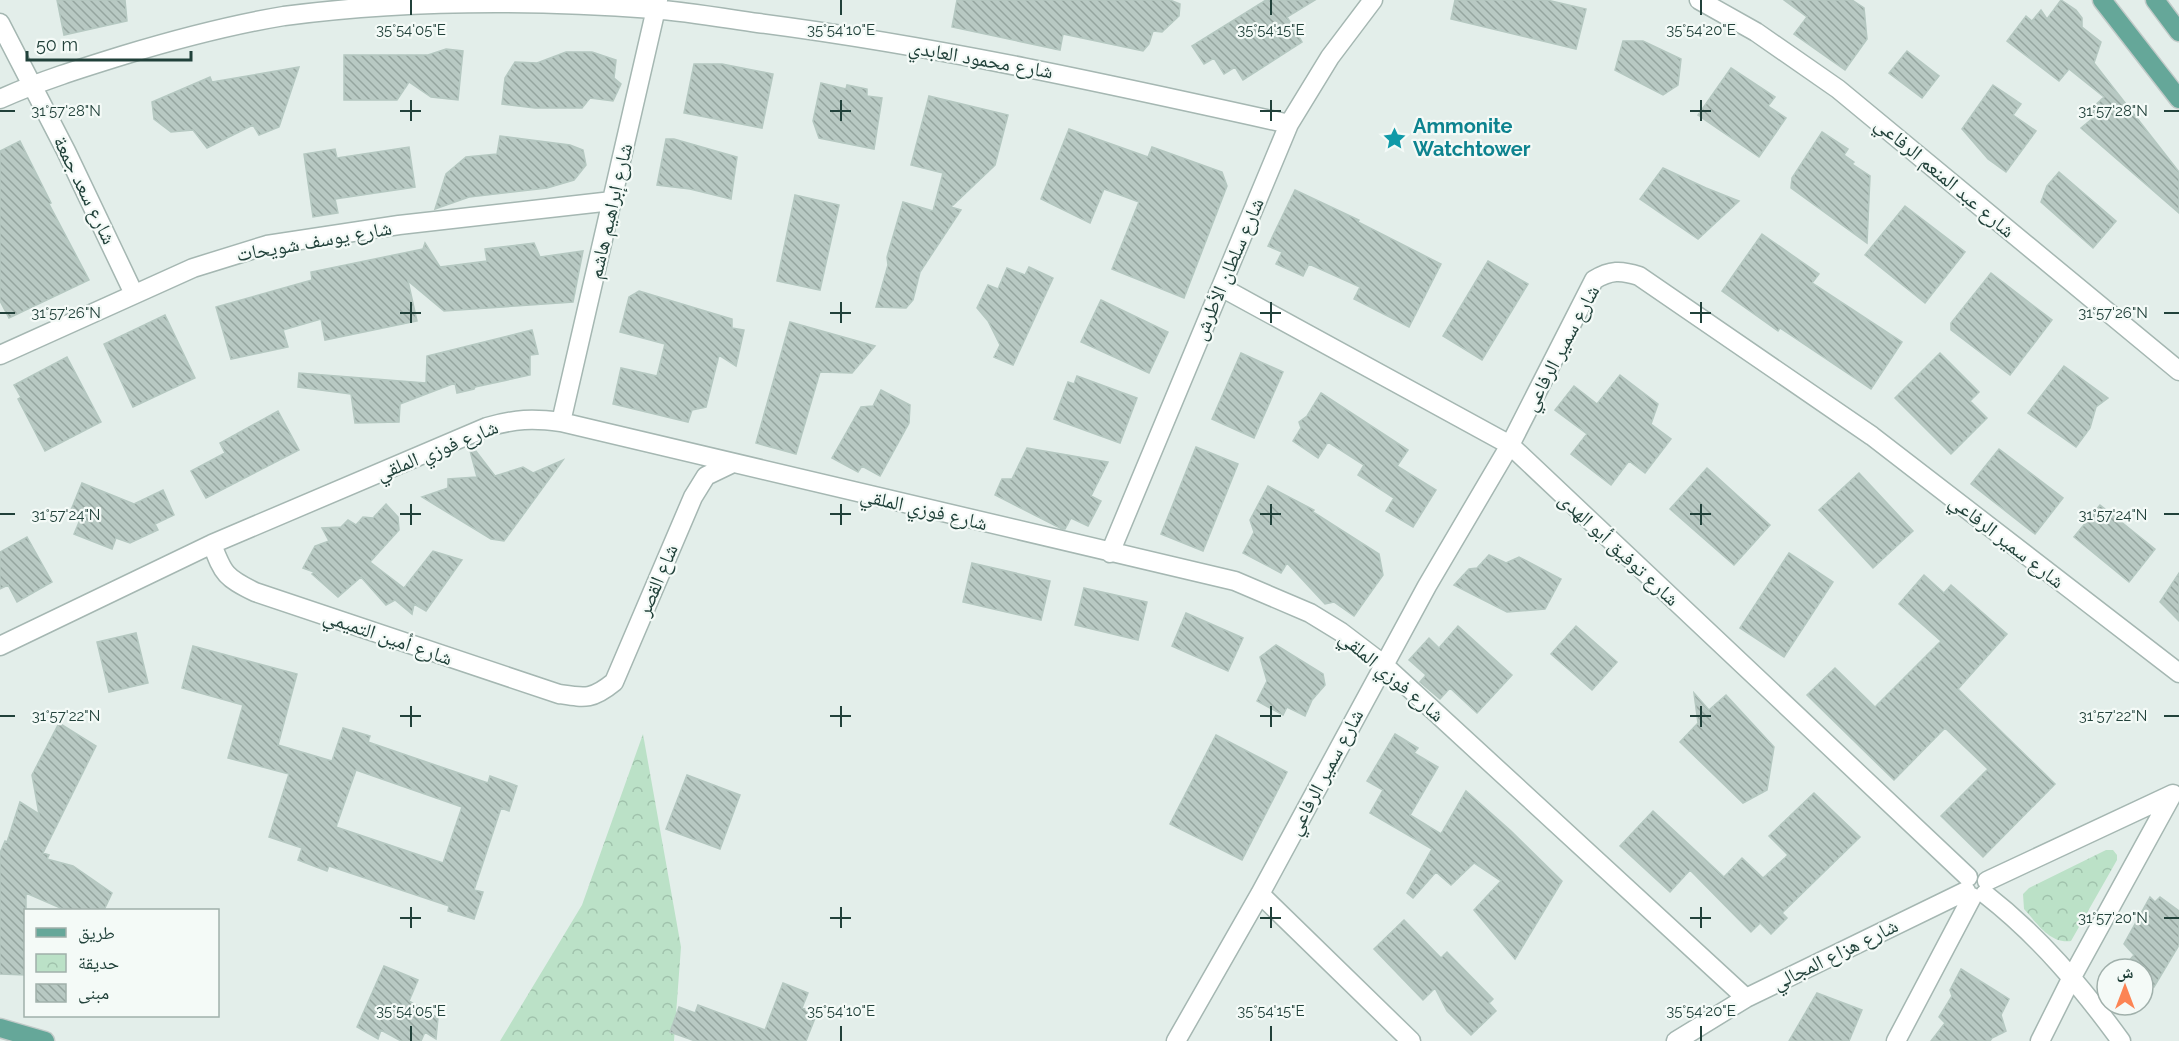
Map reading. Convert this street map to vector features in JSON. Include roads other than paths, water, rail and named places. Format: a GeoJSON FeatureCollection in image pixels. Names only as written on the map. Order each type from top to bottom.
{"type":"FeatureCollection","features":[{"type":"Feature","properties":{"kind":"main road"},"geometry":{"type":"LineString","coordinates":[[2102,0],[2179,99]]}},
{"type":"Feature","properties":{"kind":"main road"},"geometry":{"type":"LineString","coordinates":[[2155,0],[2179,33]]}},
{"type":"Feature","properties":{"kind":"main road"},"geometry":{"type":"LineString","coordinates":[[0,1028],[45,1041]]}},
{"type":"Feature","properties":{"kind":"street","name":"شارع سلطان الأطرش"},"geometry":{"type":"LineString","coordinates":[[1110,553],[1289,124],[1330,57],[1373,0]]}},
{"type":"Feature","properties":{"kind":"street","name":"شارع عبد المنعم الرفاعي"},"geometry":{"type":"LineString","coordinates":[[1699,0],[1756,32],[1838,89],[2179,371]]}},
{"type":"Feature","properties":{"kind":"street","name":"شارع محمود العابدي"},"geometry":{"type":"LineString","coordinates":[[0,99],[32,84],[150,47],[211,30],[285,16],[379,7],[491,2],[656,5],[926,48],[1061,73],[1289,124]]}},
{"type":"Feature","properties":{"kind":"street","name":"شارع إبراهيم هاشم"},"geometry":{"type":"LineString","coordinates":[[561,422],[656,5]]}},
{"type":"Feature","properties":{"kind":"street","name":"شارع سعد جمعة"},"geometry":{"type":"LineString","coordinates":[[0,23],[66,151],[134,294]]}},
{"type":"Feature","properties":{"kind":"street","name":"شارع يوسف شويحات"},"geometry":{"type":"LineString","coordinates":[[0,355],[193,268],[267,245],[399,225],[612,201]]}},
{"type":"Feature","properties":{"kind":"street","name":"شارع سمير الرفاعي"},"geometry":{"type":"LineString","coordinates":[[1176,1041],[1260,894],[1383,664],[1510,445],[1594,280],[1606,273],[1624,271],[1639,276],[1872,436],[2179,674]]}},
{"type":"Feature","properties":{"kind":"street","name":"شارع توفيق أبو الهدى"},"geometry":{"type":"LineString","coordinates":[[1221,286],[1510,445],[1976,888],[2040,941],[2072,977],[2121,1041]]}},
{"type":"Feature","properties":{"kind":"street","name":"شارع فوزي الملقي"},"geometry":{"type":"LineString","coordinates":[[0,646],[212,544],[488,427],[512,420],[537,419],[561,422],[731,464],[1235,581],[1310,613],[1341,632],[1383,664],[1746,998]]}},
{"type":"Feature","properties":{"kind":"street","name":"شاع القصر"},"geometry":{"type":"LineString","coordinates":[[586,699],[602,692],[614,682],[693,497],[706,476],[731,464]]}},
{"type":"Feature","properties":{"kind":"street","name":"شارع أمين التميمي"},"geometry":{"type":"LineString","coordinates":[[212,544],[221,568],[233,581],[255,592],[559,694],[586,699]]}},
{"type":"Feature","properties":{"kind":"street","name":"شارع هزاع المجالي"},"geometry":{"type":"LineString","coordinates":[[1677,1041],[1746,998],[2175,793]]}},
{"type":"Feature","properties":{"kind":"street"},"geometry":{"type":"LineString","coordinates":[[2040,1041],[2072,977],[2175,793]]}},
{"type":"Feature","properties":{"kind":"street"},"geometry":{"type":"LineString","coordinates":[[1896,1041],[1976,888]]}},
{"type":"Feature","properties":{"kind":"street"},"geometry":{"type":"LineString","coordinates":[[1260,894],[1411,1041]]}},
{"type":"Feature","properties":{"kind":"place","name":"Ammonite Watchtower"},"geometry":{"type":"Point","coordinates":[1395,138]}}]}
